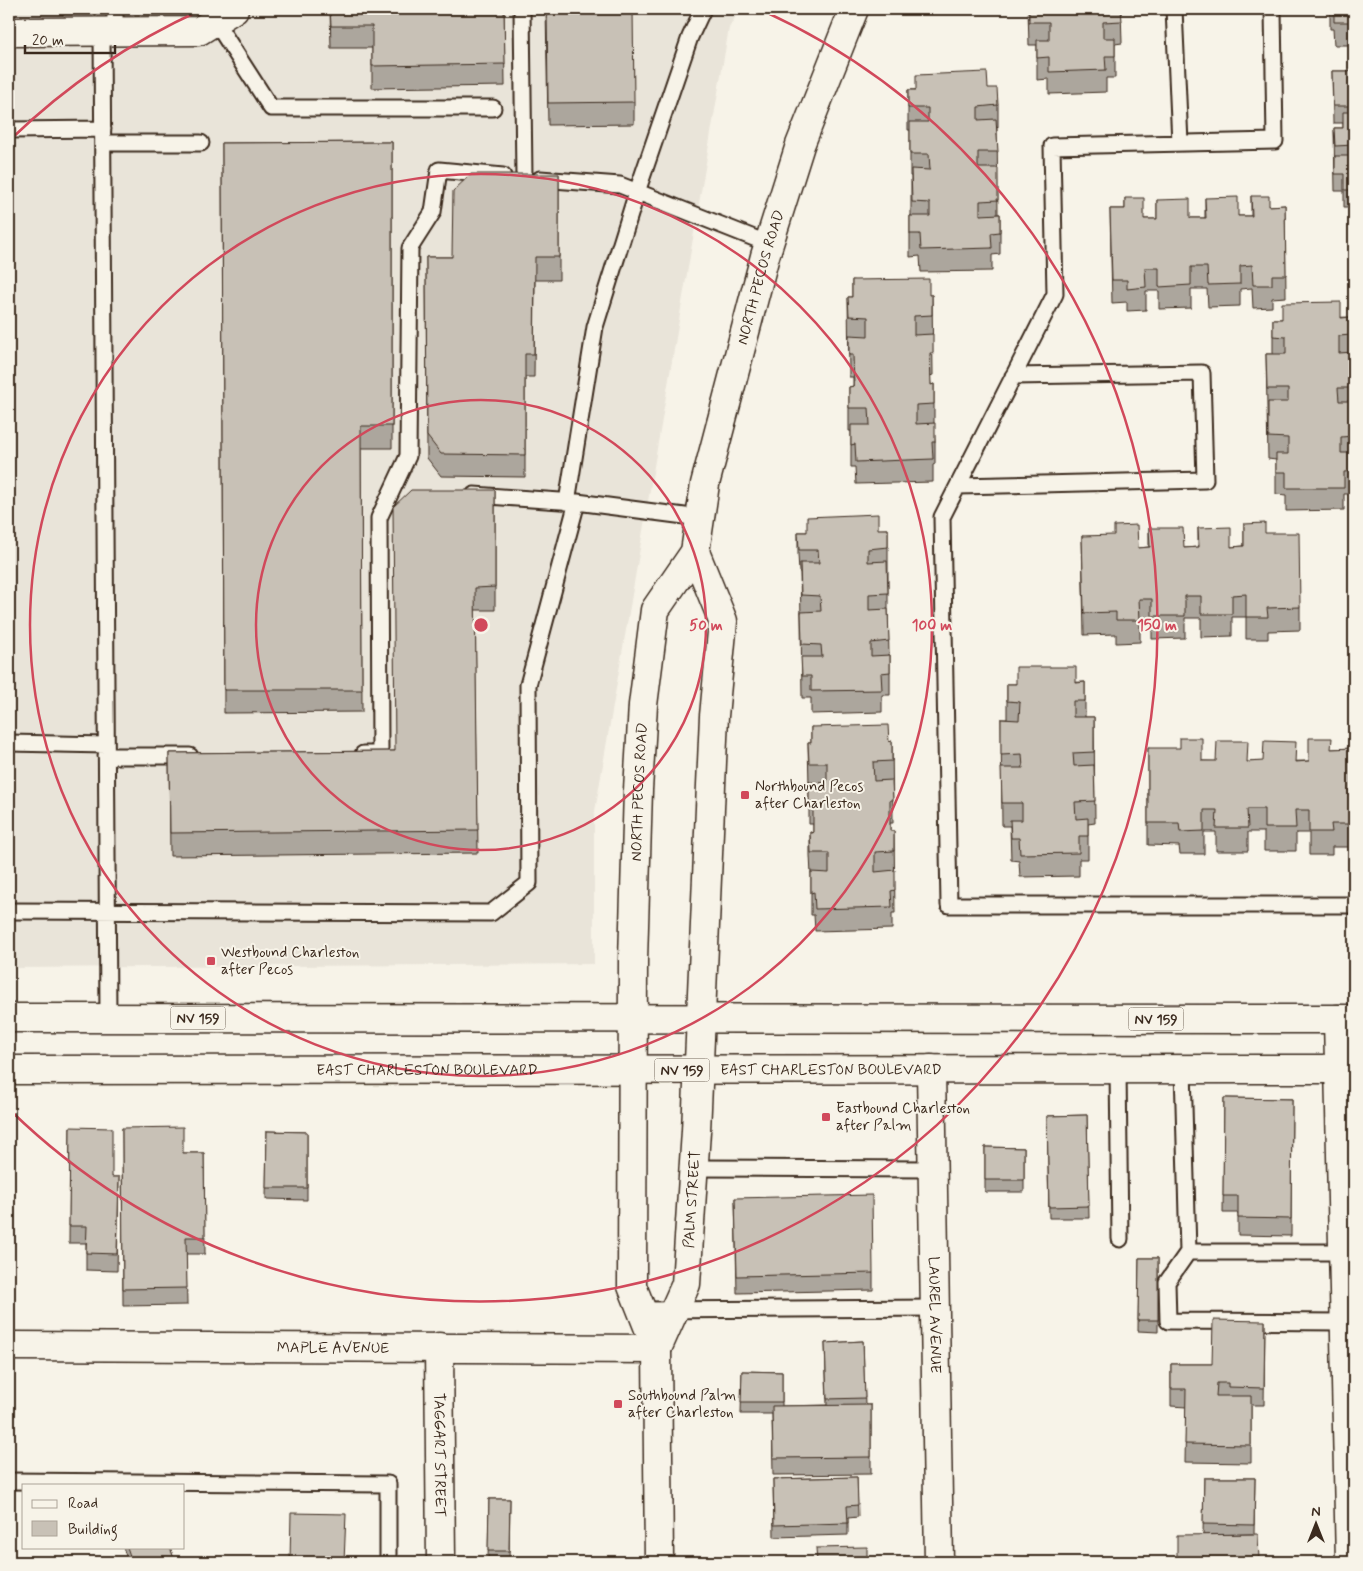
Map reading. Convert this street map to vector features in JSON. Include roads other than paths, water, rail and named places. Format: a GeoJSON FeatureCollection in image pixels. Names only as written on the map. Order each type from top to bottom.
{"type":"FeatureCollection","features":[{"type":"Feature","properties":{"kind":"main road","name":"NORTH PECOS ROAD"},"geometry":{"type":"LineString","coordinates":[[632,1044],[638,790],[643,705],[655,610],[695,552],[705,484],[769,244],[800,145],[854,9]]}},
{"type":"Feature","properties":{"kind":"main road"},"geometry":{"type":"LineString","coordinates":[[9,32],[111,24],[199,32],[228,13]]}},
{"type":"Feature","properties":{"kind":"main road"},"geometry":{"type":"LineString","coordinates":[[695,552],[723,621],[714,716],[700,1044]]}},
{"type":"Feature","properties":{"kind":"main road","name":"EAST CHARLESTON BOULEVARD"},"geometry":{"type":"LineString","coordinates":[[9,1018],[108,1018],[632,1044],[700,1044],[931,1069],[1346,1069]]}},
{"type":"Feature","properties":{"kind":"main road"},"geometry":{"type":"LineString","coordinates":[[1346,1019],[1343,1252],[1350,1562]]}},
{"type":"Feature","properties":{"kind":"main road","name":"EAST CHARLESTON BOULEVARD"},"geometry":{"type":"LineString","coordinates":[[9,1070],[632,1044],[700,1044],[1346,1019]]}},
{"type":"Feature","properties":{"kind":"main road","name":"PALM STREET"},"geometry":{"type":"LineString","coordinates":[[632,1044],[632,1286],[657,1349],[659,1562]]}},
{"type":"Feature","properties":{"kind":"main road","name":"PALM STREET"},"geometry":{"type":"LineString","coordinates":[[657,1349],[686,1284],[700,1044]]}},
{"type":"Feature","properties":{"kind":"main road","name":"LAUREL AVENUE"},"geometry":{"type":"LineString","coordinates":[[931,1069],[939,1562]]}},
{"type":"Feature","properties":{"kind":"main road","name":"MAPLE AVENUE"},"geometry":{"type":"LineString","coordinates":[[9,1346],[657,1349]]}},
{"type":"Feature","properties":{"kind":"main road","name":"TAGGART STREET"},"geometry":{"type":"LineString","coordinates":[[439,1347],[441,1562]]}},
{"type":"Feature","properties":{"kind":"lane"},"geometry":{"type":"LineString","coordinates":[[522,9],[524,178]]}},
{"type":"Feature","properties":{"kind":"lane"},"geometry":{"type":"LineString","coordinates":[[9,911],[491,913],[530,883],[528,685],[572,502],[595,327],[637,192],[690,37],[703,9]]}},
{"type":"Feature","properties":{"kind":"lane"},"geometry":{"type":"LineString","coordinates":[[1174,9],[1180,144]]}},
{"type":"Feature","properties":{"kind":"lane"},"geometry":{"type":"LineString","coordinates":[[1273,9],[1275,142],[1052,146],[1055,294],[942,517],[949,905],[1354,905]]}},
{"type":"Feature","properties":{"kind":"lane"},"geometry":{"type":"LineString","coordinates":[[228,13],[271,108],[492,108]]}},
{"type":"Feature","properties":{"kind":"lane"},"geometry":{"type":"LineString","coordinates":[[108,1018],[103,136],[111,24]]}},
{"type":"Feature","properties":{"kind":"lane"},"geometry":{"type":"LineString","coordinates":[[9,130],[201,143]]}},
{"type":"Feature","properties":{"kind":"lane"},"geometry":{"type":"LineString","coordinates":[[351,754],[380,754],[379,518],[408,456],[410,248],[433,212],[439,170],[620,185],[769,244]]}},
{"type":"Feature","properties":{"kind":"lane"},"geometry":{"type":"LineString","coordinates":[[958,486],[1205,480],[1202,373],[1013,376]]}},
{"type":"Feature","properties":{"kind":"lane"},"geometry":{"type":"LineString","coordinates":[[392,490],[412,491]]}},
{"type":"Feature","properties":{"kind":"lane"},"geometry":{"type":"LineString","coordinates":[[460,495],[572,502],[700,518]]}},
{"type":"Feature","properties":{"kind":"lane"},"geometry":{"type":"LineString","coordinates":[[9,743],[204,756]]}},
{"type":"Feature","properties":{"kind":"lane"},"geometry":{"type":"LineString","coordinates":[[1118,1069],[1120,1240]]}},
{"type":"Feature","properties":{"kind":"lane"},"geometry":{"type":"LineString","coordinates":[[1183,1069],[1188,1252],[1167,1282],[1168,1321],[1344,1322]]}},
{"type":"Feature","properties":{"kind":"lane"},"geometry":{"type":"LineString","coordinates":[[694,1168],[932,1169]]}},
{"type":"Feature","properties":{"kind":"lane"},"geometry":{"type":"LineString","coordinates":[[1188,1252],[1343,1252]]}},
{"type":"Feature","properties":{"kind":"lane"},"geometry":{"type":"LineString","coordinates":[[642,1310],[935,1308]]}},
{"type":"Feature","properties":{"kind":"lane"},"geometry":{"type":"LineString","coordinates":[[9,1481],[388,1484],[388,1562]]}},
{"type":"Feature","properties":{"kind":"place","name":"Northbound Pecos after Charleston"},"geometry":{"type":"Point","coordinates":[745,795]}},
{"type":"Feature","properties":{"kind":"place","name":"Westbound Charleston after Pecos"},"geometry":{"type":"Point","coordinates":[211,961]}},
{"type":"Feature","properties":{"kind":"place","name":"Eastbound Charleston after Palm"},"geometry":{"type":"Point","coordinates":[826,1117]}},
{"type":"Feature","properties":{"kind":"place","name":"Southbound Palm after Charleston"},"geometry":{"type":"Point","coordinates":[618,1404]}}]}
